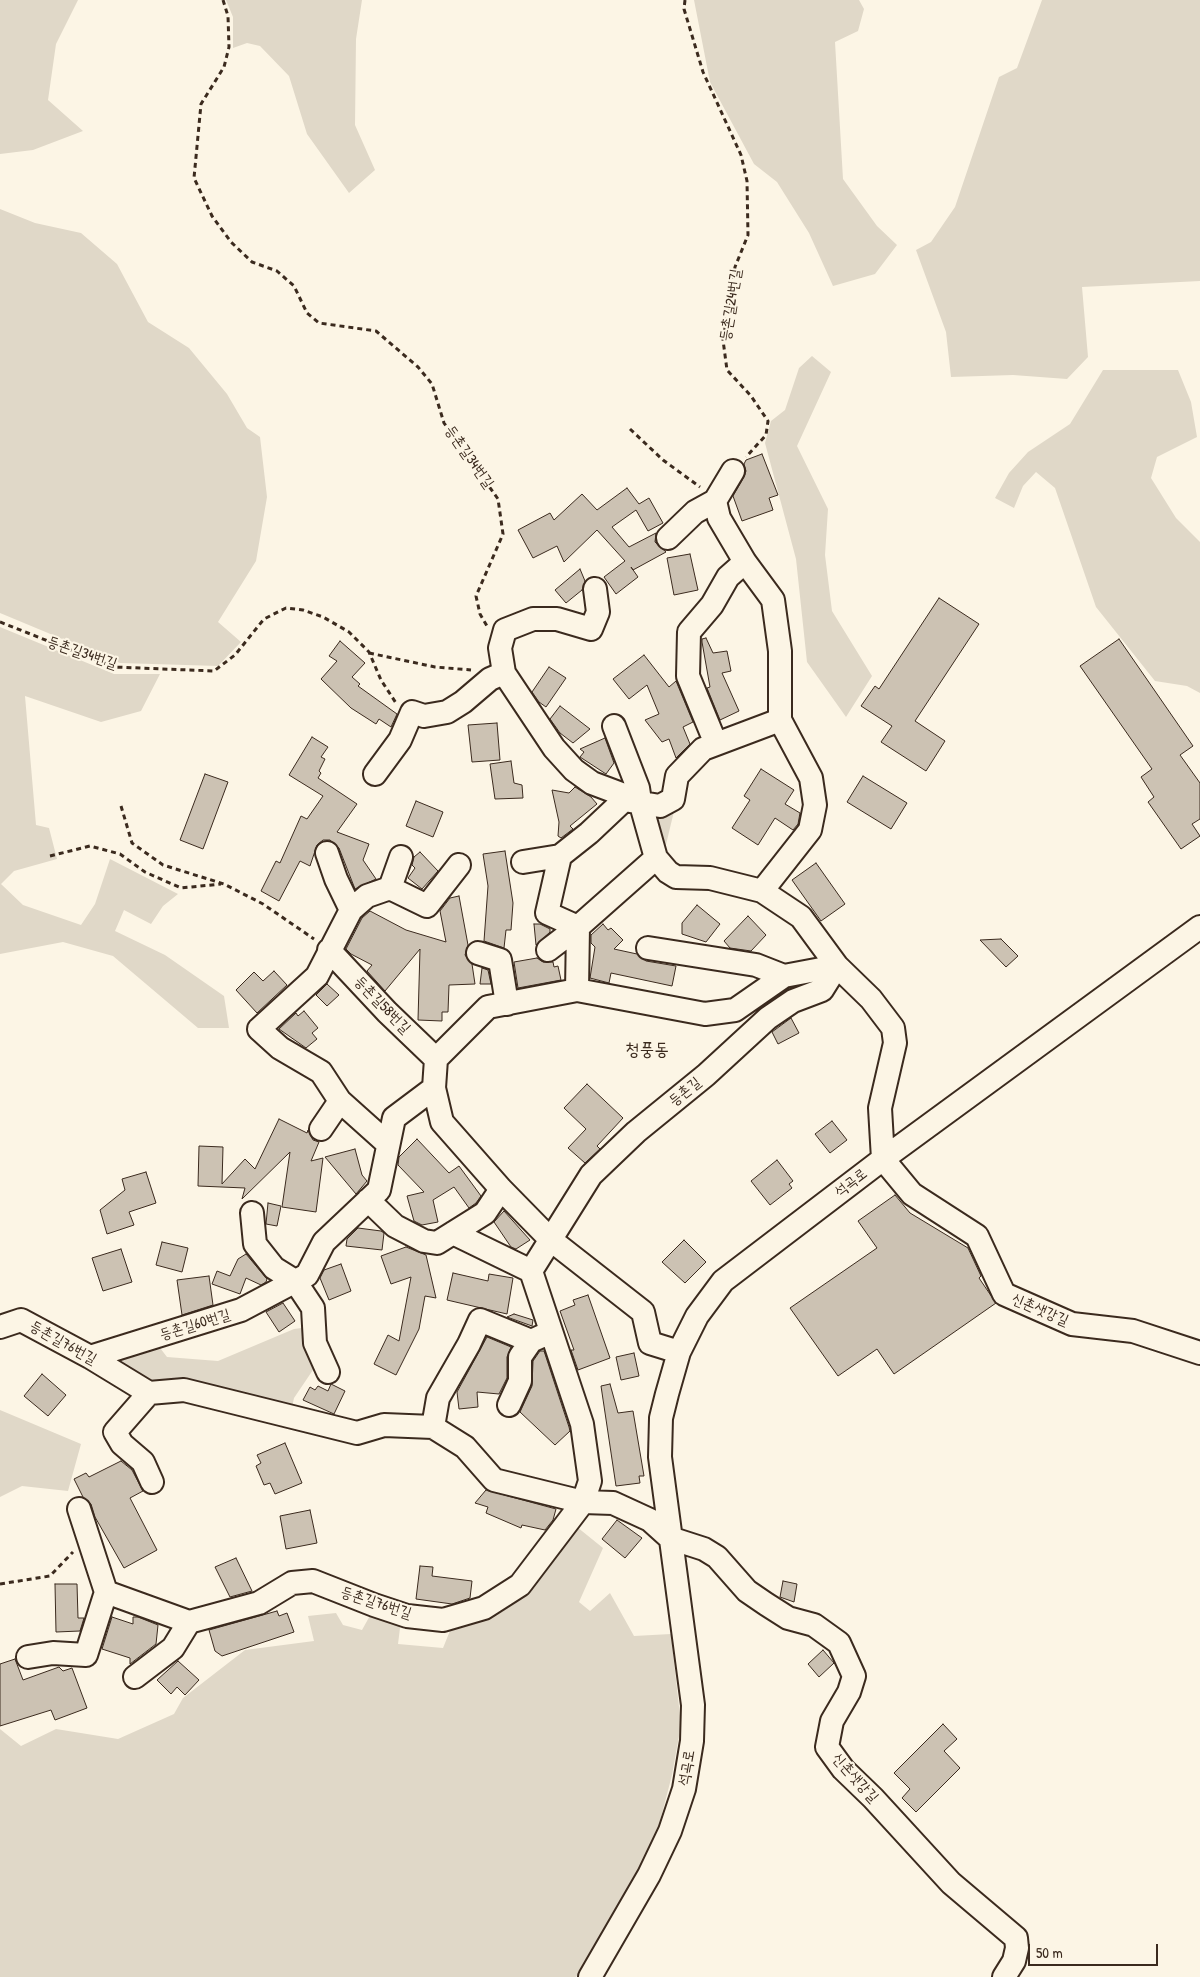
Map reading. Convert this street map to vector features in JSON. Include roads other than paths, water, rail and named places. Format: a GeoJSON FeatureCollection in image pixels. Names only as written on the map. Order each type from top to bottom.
{"type":"FeatureCollection","features":[{"type":"Feature","properties":{"kind":"street"},"geometry":{"type":"LineString","coordinates":[[668,538],[695,512],[715,501],[733,471]]}},
{"type":"Feature","properties":{"kind":"street"},"geometry":{"type":"LineString","coordinates":[[715,501],[719,518],[745,562],[773,600],[780,651],[780,720],[811,778],[815,805],[810,830],[762,891]]}},
{"type":"Feature","properties":{"kind":"street"},"geometry":{"type":"LineString","coordinates":[[716,744],[688,676],[689,632],[712,605],[728,577],[745,562]]}},
{"type":"Feature","properties":{"kind":"street"},"geometry":{"type":"LineString","coordinates":[[595,589],[598,612],[591,630],[557,619],[534,619],[505,630],[500,648],[504,673],[554,748],[574,770],[592,783],[640,801],[660,806],[673,799],[677,776],[703,749],[780,720]]}},
{"type":"Feature","properties":{"kind":"street"},"geometry":{"type":"LineString","coordinates":[[375,774],[400,740],[412,712],[424,716],[447,712],[463,702],[490,679],[504,673]]}},
{"type":"Feature","properties":{"kind":"street"},"geometry":{"type":"LineString","coordinates":[[614,726],[638,788],[656,858],[668,872],[676,877],[710,878],[762,891],[801,916],[837,966],[872,999],[893,1028],[895,1043],[880,1108],[883,1159]]}},
{"type":"Feature","properties":{"kind":"street"},"geometry":{"type":"LineString","coordinates":[[522,862],[560,856],[589,833],[624,800],[640,801]]}},
{"type":"Feature","properties":{"kind":"street"},"geometry":{"type":"LineString","coordinates":[[327,853],[336,879],[351,910]]}},
{"type":"Feature","properties":{"kind":"street"},"geometry":{"type":"LineString","coordinates":[[560,856],[547,913],[578,927]]}},
{"type":"Feature","properties":{"kind":"street"},"geometry":{"type":"LineString","coordinates":[[390,888],[401,857]]}},
{"type":"Feature","properties":{"kind":"street"},"geometry":{"type":"LineString","coordinates":[[548,950],[578,927],[656,858]]}},
{"type":"Feature","properties":{"kind":"street"},"geometry":{"type":"LineString","coordinates":[[388,1144],[340,1102],[321,1072],[280,1048],[259,1029],[317,976],[351,910],[367,896],[390,888],[427,906],[459,865]]}},
{"type":"Feature","properties":{"kind":"street"},"geometry":{"type":"LineString","coordinates":[[577,990],[578,927]]}},
{"type":"Feature","properties":{"kind":"street","name":"석곡로"},"geometry":{"type":"LineString","coordinates":[[590,1977],[650,1875],[670,1831],[684,1789],[692,1741],[693,1704],[660,1457],[662,1418],[679,1352],[701,1310],[723,1281],[883,1159],[1200,927]]}},
{"type":"Feature","properties":{"kind":"street"},"geometry":{"type":"LineString","coordinates":[[648,948],[756,965],[784,976]]}},
{"type":"Feature","properties":{"kind":"street","name":"등촌길58번길"},"geometry":{"type":"LineString","coordinates":[[329,950],[436,1059]]}},
{"type":"Feature","properties":{"kind":"street"},"geometry":{"type":"LineString","coordinates":[[478,953],[500,960],[507,1004]]}},
{"type":"Feature","properties":{"kind":"street"},"geometry":{"type":"LineString","coordinates":[[679,1352],[650,1343],[643,1312],[551,1240],[500,1189],[442,1122],[434,1088],[436,1059],[488,1008],[577,990],[705,1014],[735,1010],[784,976],[837,966]]}},
{"type":"Feature","properties":{"kind":"street","name":"등촌길"},"geometry":{"type":"LineString","coordinates":[[551,1240],[592,1175],[636,1132],[706,1075],[768,1018],[793,1001],[822,990],[837,966]]}},
{"type":"Feature","properties":{"kind":"street","name":"등촌길60번길"},"geometry":{"type":"LineString","coordinates":[[90,1357],[241,1310],[307,1275],[324,1242],[379,1190],[394,1118],[434,1088]]}},
{"type":"Feature","properties":{"kind":"street"},"geometry":{"type":"LineString","coordinates":[[321,1129],[340,1102]]}},
{"type":"Feature","properties":{"kind":"street","name":"신촌샛강길"},"geometry":{"type":"LineString","coordinates":[[883,1159],[912,1194],[977,1236],[1004,1294],[1072,1324],[1133,1331],[1200,1353]]}},
{"type":"Feature","properties":{"kind":"street"},"geometry":{"type":"LineString","coordinates":[[368,1200],[395,1226],[424,1241],[437,1243],[485,1213],[500,1189]]}},
{"type":"Feature","properties":{"kind":"street"},"geometry":{"type":"LineString","coordinates":[[252,1213],[255,1244],[274,1268],[295,1281],[313,1308],[315,1343],[328,1372]]}},
{"type":"Feature","properties":{"kind":"street"},"geometry":{"type":"LineString","coordinates":[[453,1233],[530,1271],[551,1240]]}},
{"type":"Feature","properties":{"kind":"street","name":"등촌길76번길"},"geometry":{"type":"LineString","coordinates":[[189,1622],[259,1603],[292,1583],[313,1581],[408,1616],[443,1620],[484,1608],[520,1585],[583,1502],[590,1481],[582,1424],[541,1337],[530,1271]]}},
{"type":"Feature","properties":{"kind":"street","name":"등촌길76번길"},"geometry":{"type":"LineString","coordinates":[[0,1327],[21,1320],[90,1357],[149,1393]]}},
{"type":"Feature","properties":{"kind":"street"},"geometry":{"type":"LineString","coordinates":[[433,1427],[438,1398],[470,1344],[480,1320],[541,1337]]}},
{"type":"Feature","properties":{"kind":"street"},"geometry":{"type":"LineString","coordinates":[[508,1405],[520,1381],[520,1357],[541,1337]]}},
{"type":"Feature","properties":{"kind":"street"},"geometry":{"type":"LineString","coordinates":[[152,1482],[143,1462],[122,1444],[115,1432],[149,1393],[184,1390],[357,1433],[384,1425],[433,1427],[465,1447],[494,1480],[583,1502],[612,1503],[650,1520],[670,1538]]}},
{"type":"Feature","properties":{"kind":"street"},"geometry":{"type":"LineString","coordinates":[[28,1656],[53,1653],[86,1655],[106,1592],[79,1509]]}},
{"type":"Feature","properties":{"kind":"street","name":"신촌샛강길"},"geometry":{"type":"LineString","coordinates":[[670,1538],[704,1549],[717,1557],[746,1591],[788,1618],[814,1625],[839,1643],[854,1676],[849,1692],[832,1721],[827,1747],[843,1768],[951,1883],[1016,1938],[1017,1948],[1014,1961],[1004,1977]]}},
{"type":"Feature","properties":{"kind":"street"},"geometry":{"type":"LineString","coordinates":[[106,1592],[189,1622],[173,1648],[135,1677]]}},
{"type":"Feature","properties":{"kind":"district","name":"청풍동"},"geometry":{"type":"Point","coordinates":[647,1050]}}]}
